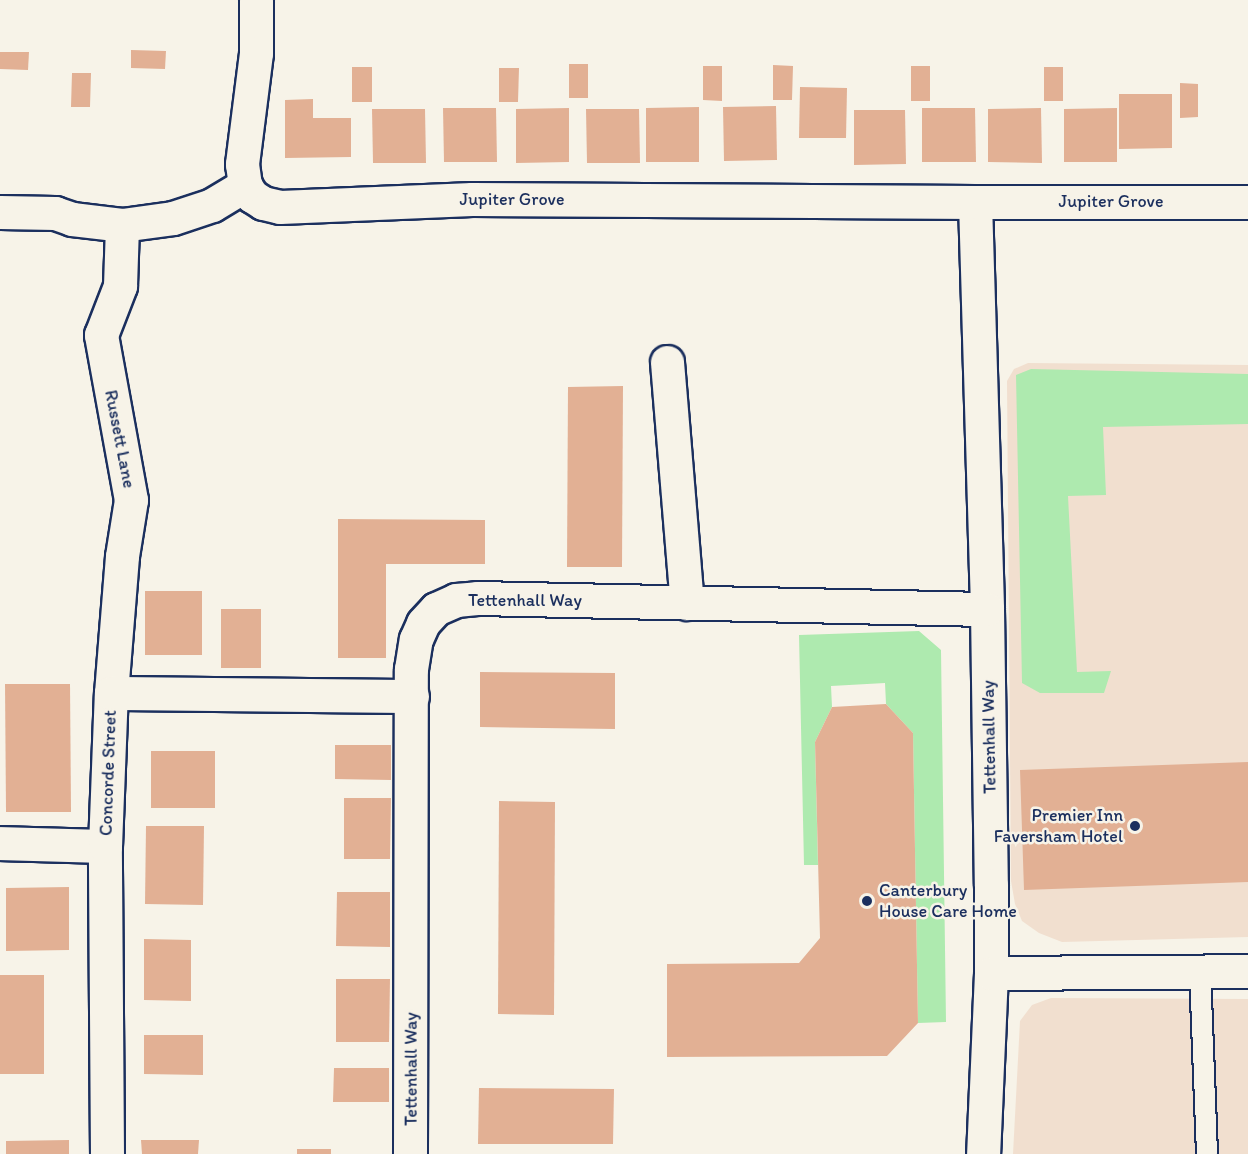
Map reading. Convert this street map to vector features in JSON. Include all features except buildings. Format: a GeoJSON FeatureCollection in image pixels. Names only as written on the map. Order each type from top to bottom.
{"type":"FeatureCollection","features":[{"type":"Feature","properties":{"kind":"street"},"geometry":{"type":"LineString","coordinates":[[0,212],[55,213],[72,219],[122,225],[173,218],[212,205],[244,185],[242,164],[256,53],[256,0]]}},
{"type":"Feature","properties":{"kind":"street","name":"Jupiter Grove"},"geometry":{"type":"LineString","coordinates":[[244,185],[252,196],[263,203],[280,207],[472,199],[1248,202]]}},
{"type":"Feature","properties":{"kind":"street","name":"Tettenhall Way"},"geometry":{"type":"LineString","coordinates":[[975,202],[981,343],[987,609],[991,973],[983,1154]]}},
{"type":"Feature","properties":{"kind":"street","name":"Russett Lane"},"geometry":{"type":"LineString","coordinates":[[111,693],[122,556],[131,500],[101,335],[120,286],[122,225]]}},
{"type":"Feature","properties":{"kind":"street"},"geometry":{"type":"LineString","coordinates":[[667,362],[687,603]]}},
{"type":"Feature","properties":{"kind":"street","name":"Tettenhall Way"},"geometry":{"type":"LineString","coordinates":[[410,1154],[411,669],[416,639],[423,623],[436,609],[456,600],[987,609]]}},
{"type":"Feature","properties":{"kind":"street","name":"Concorde Street"},"geometry":{"type":"LineString","coordinates":[[107,1154],[105,846],[111,693],[412,696]]}},
{"type":"Feature","properties":{"kind":"street"},"geometry":{"type":"LineString","coordinates":[[0,843],[105,846]]}},
{"type":"Feature","properties":{"kind":"street"},"geometry":{"type":"LineString","coordinates":[[991,973],[1248,970]]}},
{"type":"Feature","properties":{"kind":"lane"},"geometry":{"type":"LineString","coordinates":[[1200,971],[1207,1154]]}},
{"type":"Feature","properties":{"kind":"shaded area"},"geometry":{"type":"Polygon","coordinates":[[[1028,363],[1248,365],[1248,937],[1062,942],[1039,933],[1022,921],[1015,904],[1011,881],[1007,381],[1014,369],[1028,363]]]}},
{"type":"Feature","properties":{"kind":"shaded area"},"geometry":{"type":"Polygon","coordinates":[[[1051,998],[1248,999],[1248,1154],[1013,1154],[1020,1021],[1032,1005],[1051,998]]]}},
{"type":"Feature","properties":{"kind":"green space"},"geometry":{"type":"Polygon","coordinates":[[[1031,369],[1248,374],[1248,424],[1103,427],[1106,495],[1068,496],[1077,672],[1111,671],[1104,693],[1040,693],[1022,683],[1016,375],[1031,369]]]}},
{"type":"Feature","properties":{"kind":"green space"},"geometry":{"type":"Polygon","coordinates":[[[919,631],[941,650],[946,1022],[918,1023],[913,733],[886,704],[885,683],[831,686],[832,707],[815,742],[818,865],[804,865],[799,635],[919,631]]]}},
{"type":"Feature","properties":{"kind":"place","name":"Premier Inn Faversham Hotel"},"geometry":{"type":"Point","coordinates":[1135,826]}},
{"type":"Feature","properties":{"kind":"place","name":"Canterbury House Care Home"},"geometry":{"type":"Point","coordinates":[867,901]}}]}
